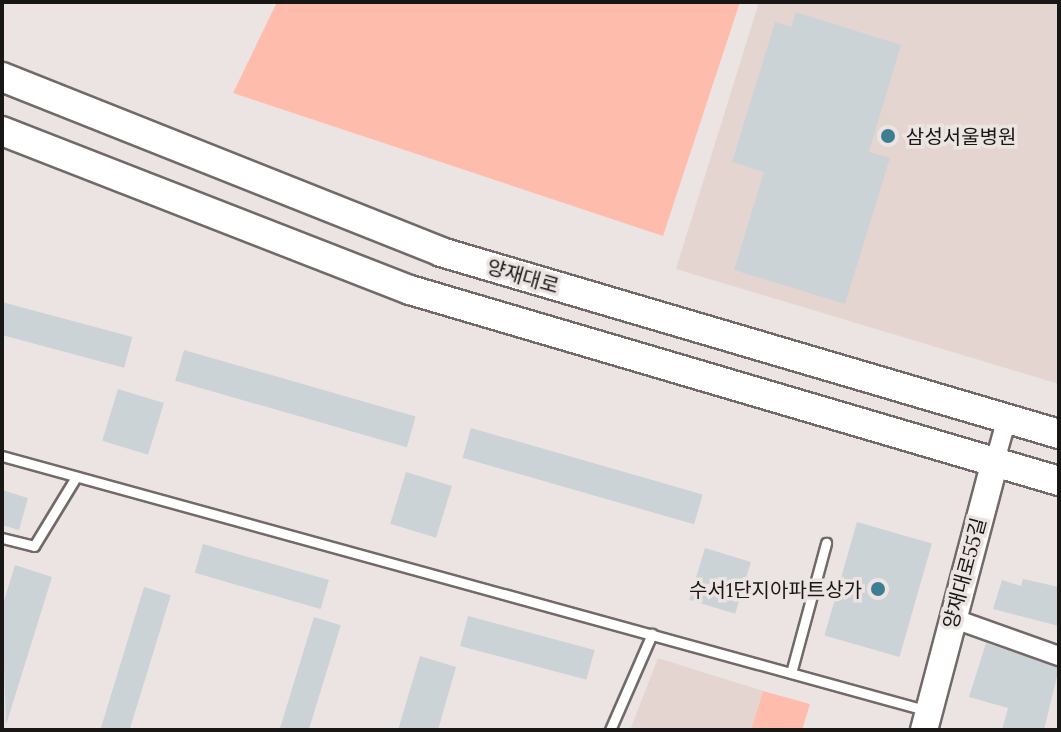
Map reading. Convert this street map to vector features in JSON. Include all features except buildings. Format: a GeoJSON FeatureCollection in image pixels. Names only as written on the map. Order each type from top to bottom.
{"type":"FeatureCollection","features":[{"type":"Feature","properties":{"kind":"main road","name":"양재대로"},"geometry":{"type":"LineString","coordinates":[[2,77],[441,252],[1059,434]]}},
{"type":"Feature","properties":{"kind":"main road"},"geometry":{"type":"LineString","coordinates":[[2,131],[410,290],[1059,481]]}},
{"type":"Feature","properties":{"kind":"street","name":"양재대로55길"},"geometry":{"type":"LineString","coordinates":[[926,720],[1007,418]]}},
{"type":"Feature","properties":{"kind":"street"},"geometry":{"type":"LineString","coordinates":[[952,618],[1059,656]]}},
{"type":"Feature","properties":{"kind":"lane"},"geometry":{"type":"LineString","coordinates":[[2,456],[791,673],[926,720]]}},
{"type":"Feature","properties":{"kind":"lane"},"geometry":{"type":"LineString","coordinates":[[2,538],[34,546],[76,477]]}},
{"type":"Feature","properties":{"kind":"lane"},"geometry":{"type":"LineString","coordinates":[[791,673],[826,543]]}},
{"type":"Feature","properties":{"kind":"lane"},"geometry":{"type":"LineString","coordinates":[[610,730],[652,634]]}},
{"type":"Feature","properties":{"kind":"shaded area"},"geometry":{"type":"Polygon","coordinates":[[[277,2],[740,2],[663,236],[233,93],[277,2]]]}},
{"type":"Feature","properties":{"kind":"shaded area","name":"삼성서울병원"},"geometry":{"type":"Polygon","coordinates":[[[759,2],[1059,2],[1059,384],[676,269],[759,2]]]}},
{"type":"Feature","properties":{"kind":"shaded area"},"geometry":{"type":"Polygon","coordinates":[[[658,658],[763,691],[751,730],[630,730],[658,658]]]}},
{"type":"Feature","properties":{"kind":"shaded area"},"geometry":{"type":"Polygon","coordinates":[[[763,691],[810,704],[802,730],[751,730],[763,691]]]}},
{"type":"Feature","properties":{"kind":"place","name":"삼성서울병원"},"geometry":{"type":"Point","coordinates":[888,136]}},
{"type":"Feature","properties":{"kind":"place","name":"수서1단지아파트상가"},"geometry":{"type":"Point","coordinates":[878,589]}}]}
